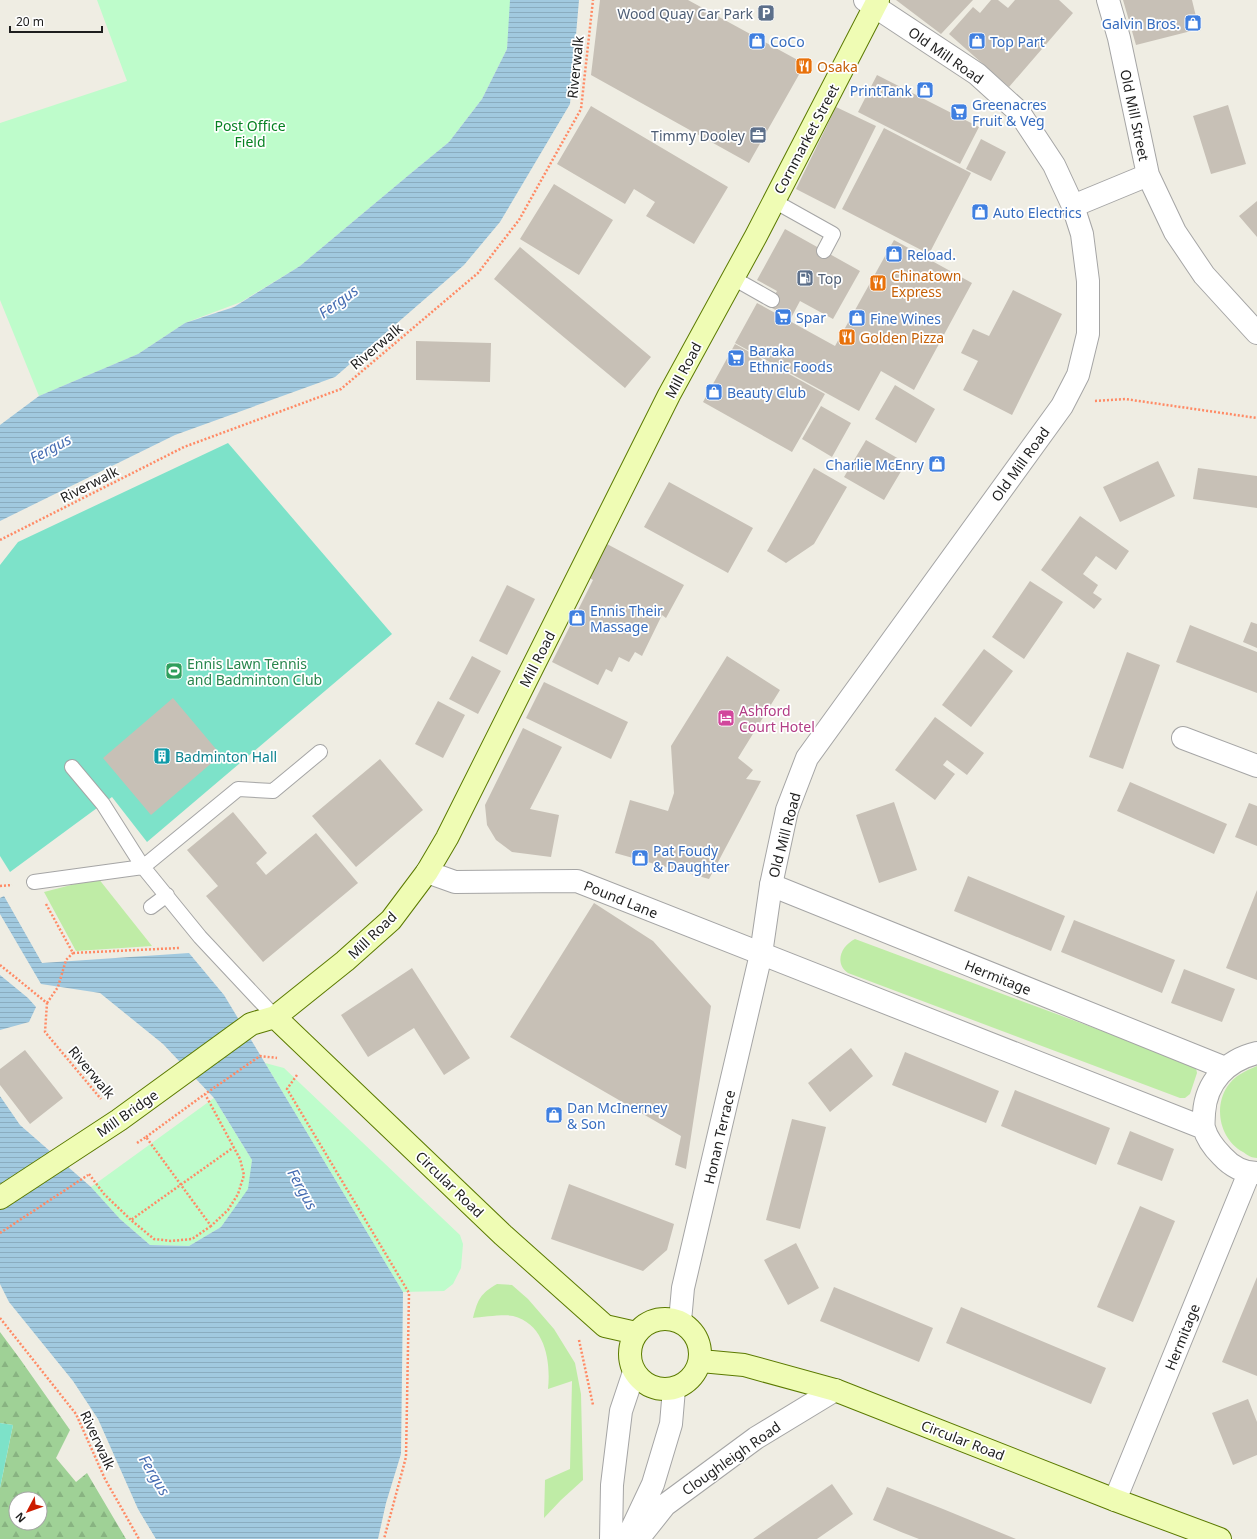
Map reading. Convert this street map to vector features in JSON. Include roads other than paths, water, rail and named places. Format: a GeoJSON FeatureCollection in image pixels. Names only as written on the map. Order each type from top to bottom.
{"type":"FeatureCollection","features":[{"type":"Feature","properties":{"kind":"main road","name":"Cornmarket Street"},"geometry":{"type":"LineString","coordinates":[[756,236],[873,2]]}},
{"type":"Feature","properties":{"kind":"main road","name":"Mill Road"},"geometry":{"type":"LineString","coordinates":[[251,1024],[275,1017],[345,961],[391,920],[427,872],[451,831],[669,394],[756,236]]}},
{"type":"Feature","properties":{"kind":"main road","name":"Circular Road"},"geometry":{"type":"LineString","coordinates":[[275,1017],[503,1235],[605,1326],[636,1334]]}},
{"type":"Feature","properties":{"kind":"main road","name":"Mill Bridge"},"geometry":{"type":"LineString","coordinates":[[0,1198],[119,1120],[251,1024]]}},
{"type":"Feature","properties":{"kind":"main road"},"geometry":{"type":"LineString","coordinates":[[664,1318],[680,1321],[693,1331],[700,1345],[701,1360],[692,1379],[674,1389],[652,1387],[634,1372],[630,1359],[630,1346],[636,1334],[648,1322],[664,1318]]}},
{"type":"Feature","properties":{"kind":"main road","name":"Circular Road"},"geometry":{"type":"LineString","coordinates":[[701,1360],[744,1365],[834,1390],[1115,1500],[1220,1539]]}},
{"type":"Feature","properties":{"kind":"street","name":"Old Mill Street"},"geometry":{"type":"LineString","coordinates":[[1073,206],[1148,175],[1119,38],[1108,0]]}},
{"type":"Feature","properties":{"kind":"street","name":"Old Mill Road"},"geometry":{"type":"LineString","coordinates":[[761,954],[770,885],[787,810],[807,758],[1062,406],[1078,375],[1088,334],[1088,281],[1082,234],[1073,206],[1054,165],[1019,112],[977,74],[873,2]]}},
{"type":"Feature","properties":{"kind":"street"},"geometry":{"type":"LineString","coordinates":[[1148,175],[1175,232],[1204,275],[1257,333]]}},
{"type":"Feature","properties":{"kind":"street"},"geometry":{"type":"LineString","coordinates":[[1183,738],[1257,766]]}},
{"type":"Feature","properties":{"kind":"street","name":"Pound Lane"},"geometry":{"type":"LineString","coordinates":[[427,872],[455,882],[577,882],[761,954]]}},
{"type":"Feature","properties":{"kind":"street","name":"Hermitage"},"geometry":{"type":"LineString","coordinates":[[770,885],[1225,1068]]}},
{"type":"Feature","properties":{"kind":"street"},"geometry":{"type":"LineString","coordinates":[[761,954],[1204,1128]]}},
{"type":"Feature","properties":{"kind":"street","name":"Honan Terrace"},"geometry":{"type":"LineString","coordinates":[[680,1321],[684,1288],[761,954]]}},
{"type":"Feature","properties":{"kind":"street","name":"Hermitage"},"geometry":{"type":"LineString","coordinates":[[1115,1500],[1253,1173],[1228,1162],[1213,1147],[1204,1128],[1205,1102],[1213,1082],[1225,1068],[1244,1056],[1257,1053]]}},
{"type":"Feature","properties":{"kind":"street"},"geometry":{"type":"LineString","coordinates":[[611,1539],[612,1485],[621,1411],[634,1372]]}},
{"type":"Feature","properties":{"kind":"street"},"geometry":{"type":"LineString","coordinates":[[627,1539],[653,1484],[671,1424],[674,1389]]}},
{"type":"Feature","properties":{"kind":"street","name":"Cloughleigh Road"},"geometry":{"type":"LineString","coordinates":[[638,1539],[665,1505],[756,1438],[834,1390]]}},
{"type":"Feature","properties":{"kind":"lane"},"geometry":{"type":"LineString","coordinates":[[774,201],[833,234],[824,251]]}},
{"type":"Feature","properties":{"kind":"lane"},"geometry":{"type":"LineString","coordinates":[[733,278],[772,300]]}},
{"type":"Feature","properties":{"kind":"lane"},"geometry":{"type":"LineString","coordinates":[[34,882],[143,867],[238,790],[273,791],[320,752]]}},
{"type":"Feature","properties":{"kind":"lane"},"geometry":{"type":"LineString","coordinates":[[72,767],[103,804],[143,867],[200,937],[275,1017]]}},
{"type":"Feature","properties":{"kind":"lane"},"geometry":{"type":"LineString","coordinates":[[151,907],[167,895]]}},
{"type":"Feature","properties":{"kind":"water","name":"Fergus"},"geometry":{"type":"Polygon","coordinates":[[[510,0],[579,0],[570,104],[500,222],[464,265],[335,377],[175,435],[0,521],[0,425],[39,396],[138,354],[185,323],[234,307],[300,266],[449,142],[482,99],[507,49],[510,0]]]}},
{"type":"Feature","properties":{"kind":"water","name":"Fergus"},"geometry":{"type":"Polygon","coordinates":[[[4,896],[42,963],[189,953],[224,995],[403,1292],[401,1454],[386,1503],[378,1539],[156,1539],[138,1509],[98,1419],[73,1381],[9,1302],[0,1284],[0,1096],[20,1125],[91,1187],[120,1219],[150,1245],[189,1246],[221,1227],[248,1189],[252,1160],[214,1098],[163,1044],[100,993],[41,984],[0,914],[0,898],[4,896]]]}},
{"type":"Feature","properties":{"kind":"water"},"geometry":{"type":"Polygon","coordinates":[[[0,975],[28,998],[36,1007],[29,1022],[0,1030],[0,975]]]}},
{"type":"Feature","properties":{"kind":"place","name":"Wood Quay Car Park"},"geometry":{"type":"Point","coordinates":[766,13]}},
{"type":"Feature","properties":{"kind":"place","name":"Galvin Bros."},"geometry":{"type":"Point","coordinates":[1193,23]}},
{"type":"Feature","properties":{"kind":"place","name":"CoCo"},"geometry":{"type":"Point","coordinates":[757,41]}},
{"type":"Feature","properties":{"kind":"place","name":"Top Part"},"geometry":{"type":"Point","coordinates":[977,41]}},
{"type":"Feature","properties":{"kind":"place","name":"Osaka"},"geometry":{"type":"Point","coordinates":[804,66]}},
{"type":"Feature","properties":{"kind":"place","name":"PrintTank"},"geometry":{"type":"Point","coordinates":[925,90]}},
{"type":"Feature","properties":{"kind":"place","name":"Greenacres Fruit & Veg"},"geometry":{"type":"Point","coordinates":[959,112]}},
{"type":"Feature","properties":{"kind":"place","name":"Timmy Dooley"},"geometry":{"type":"Point","coordinates":[758,135]}},
{"type":"Feature","properties":{"kind":"place","name":"Auto Electrics"},"geometry":{"type":"Point","coordinates":[980,212]}},
{"type":"Feature","properties":{"kind":"place","name":"Reload."},"geometry":{"type":"Point","coordinates":[894,254]}},
{"type":"Feature","properties":{"kind":"place","name":"Top"},"geometry":{"type":"Point","coordinates":[805,278]}},
{"type":"Feature","properties":{"kind":"place","name":"Chinatown Express"},"geometry":{"type":"Point","coordinates":[878,283]}},
{"type":"Feature","properties":{"kind":"place","name":"Spar"},"geometry":{"type":"Point","coordinates":[783,317]}},
{"type":"Feature","properties":{"kind":"place","name":"Fine Wines"},"geometry":{"type":"Point","coordinates":[857,318]}},
{"type":"Feature","properties":{"kind":"place","name":"Golden Pizza"},"geometry":{"type":"Point","coordinates":[847,337]}},
{"type":"Feature","properties":{"kind":"place","name":"Baraka Ethnic Foods"},"geometry":{"type":"Point","coordinates":[736,358]}},
{"type":"Feature","properties":{"kind":"place","name":"Beauty Club"},"geometry":{"type":"Point","coordinates":[714,392]}},
{"type":"Feature","properties":{"kind":"place","name":"Charlie McEnry"},"geometry":{"type":"Point","coordinates":[937,464]}},
{"type":"Feature","properties":{"kind":"place","name":"Ennis Their Massage"},"geometry":{"type":"Point","coordinates":[577,618]}},
{"type":"Feature","properties":{"kind":"place","name":"Ennis Lawn Tennis and Badminton Club"},"geometry":{"type":"Point","coordinates":[174,671]}},
{"type":"Feature","properties":{"kind":"place","name":"Ashford Court Hotel"},"geometry":{"type":"Point","coordinates":[726,718]}},
{"type":"Feature","properties":{"kind":"place","name":"Badminton Hall"},"geometry":{"type":"Point","coordinates":[162,756]}},
{"type":"Feature","properties":{"kind":"place","name":"Pat Foudy & Daughter"},"geometry":{"type":"Point","coordinates":[640,858]}},
{"type":"Feature","properties":{"kind":"place","name":"Dan McInerney & Son"},"geometry":{"type":"Point","coordinates":[554,1115]}},
{"type":"Feature","properties":{"kind":"park label","name":"Post Office Field"},"geometry":{"type":"Point","coordinates":[250,134]}}]}
